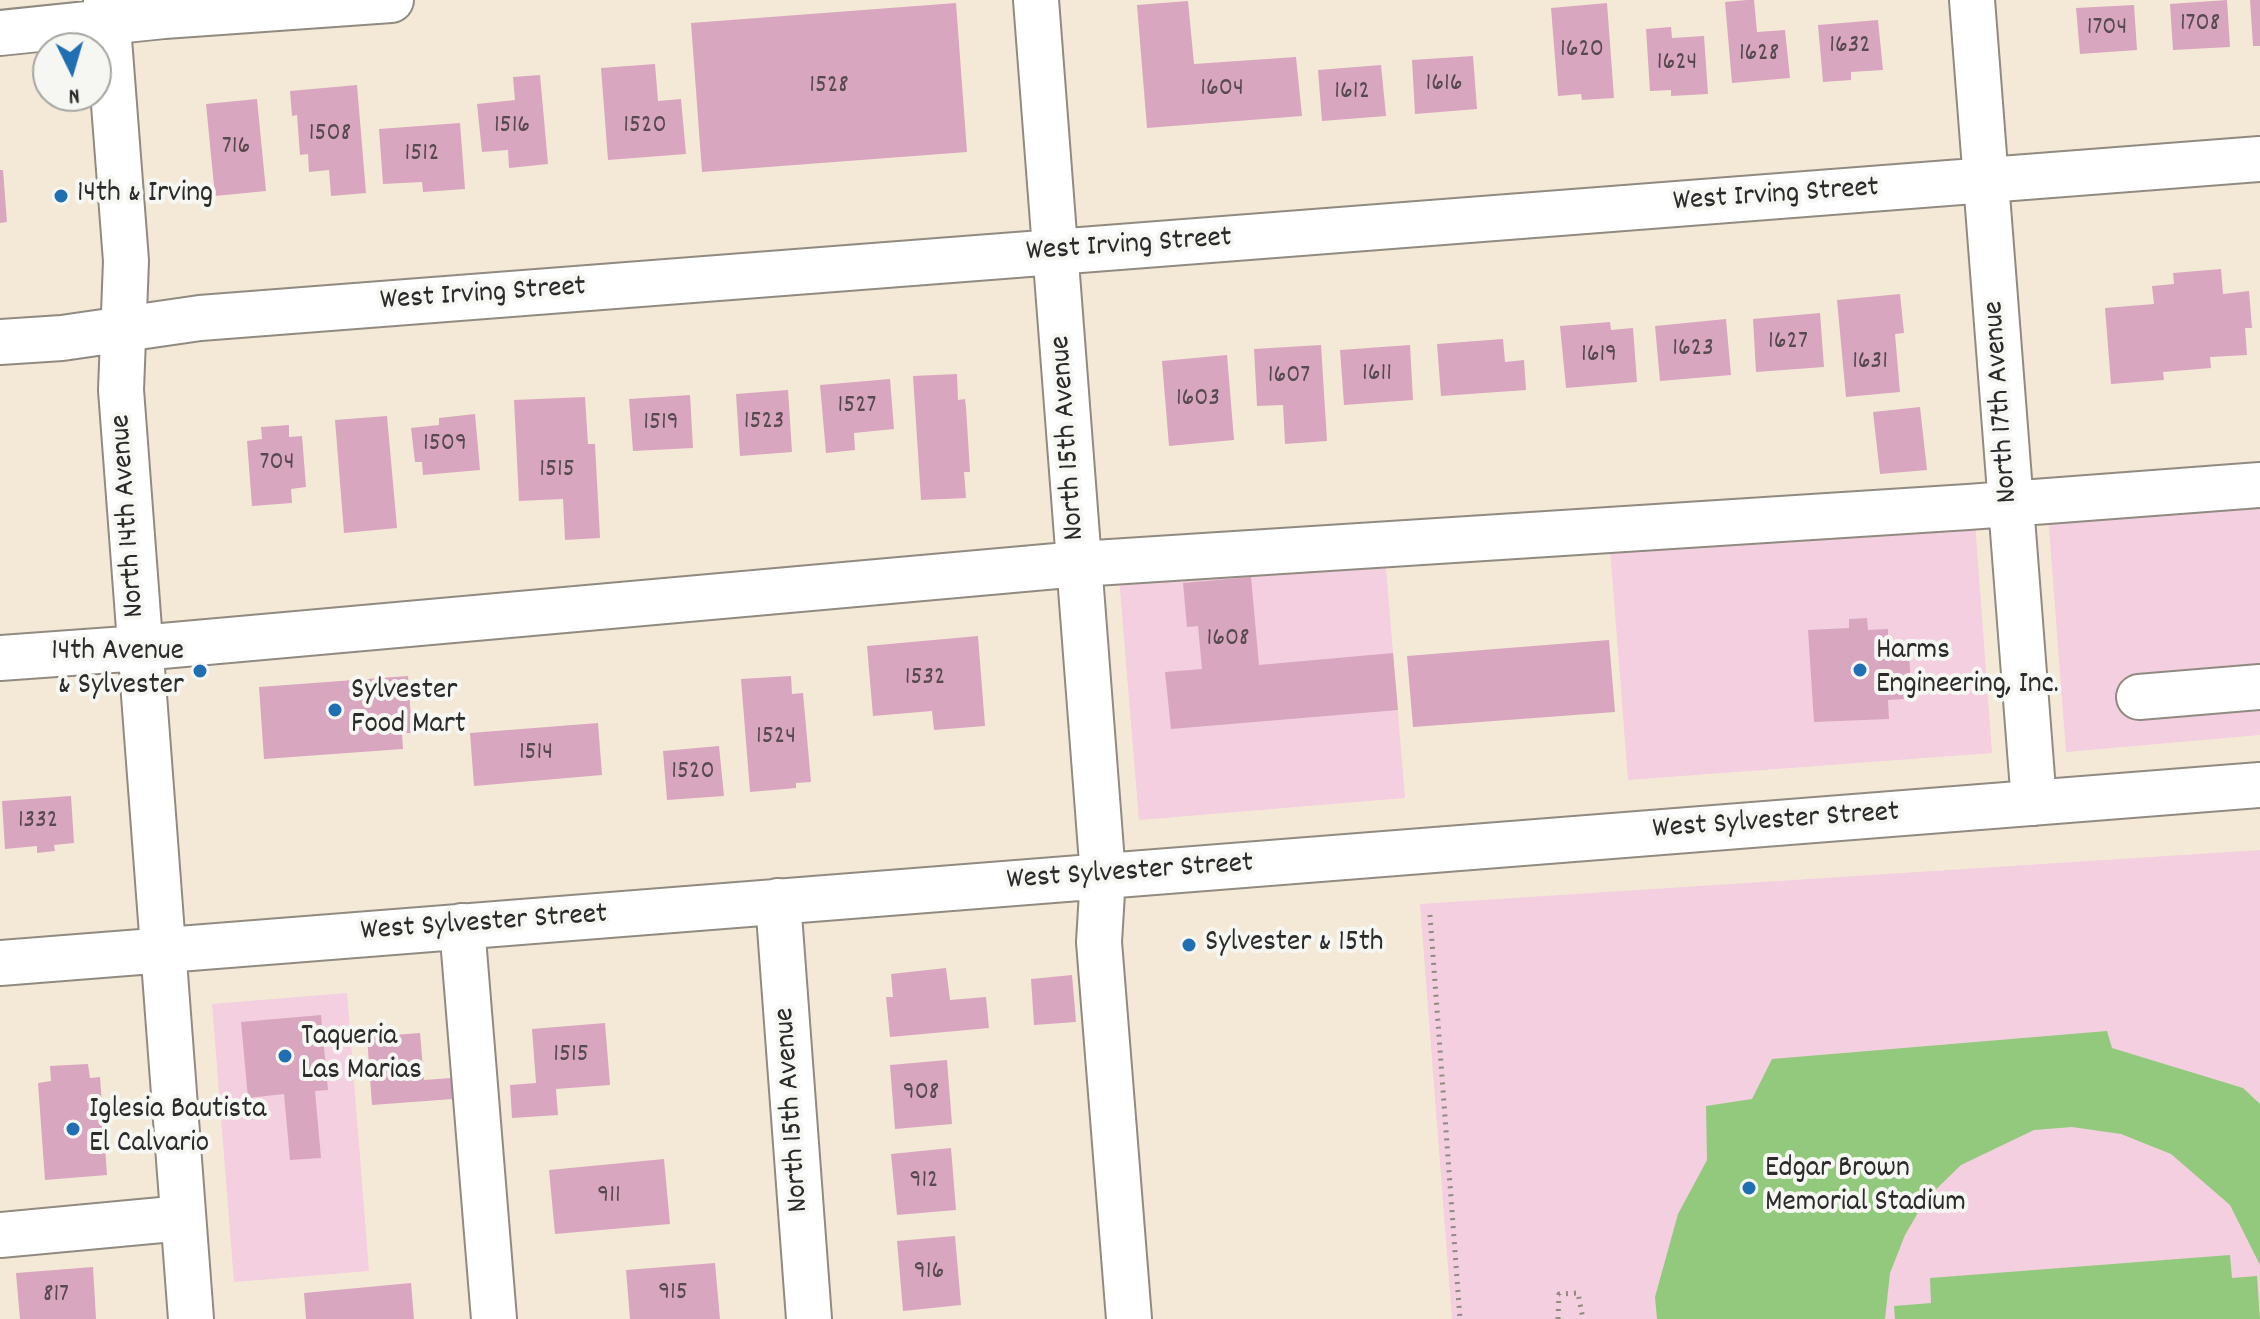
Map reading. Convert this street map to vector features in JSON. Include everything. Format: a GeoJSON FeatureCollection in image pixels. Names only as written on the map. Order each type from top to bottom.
{"type":"FeatureCollection","features":[{"type":"Feature","properties":{"kind":"street"},"geometry":{"type":"LineString","coordinates":[[0,33],[106,11],[391,0]]}},
{"type":"Feature","properties":{"kind":"street","name":"North 15th Avenue"},"geometry":{"type":"LineString","coordinates":[[1036,0],[1103,876],[1099,942],[1129,1319]]}},
{"type":"Feature","properties":{"kind":"street","name":"North 17th Avenue"},"geometry":{"type":"LineString","coordinates":[[1972,0],[2034,803]]}},
{"type":"Feature","properties":{"kind":"street","name":"North 14th Avenue"},"geometry":{"type":"LineString","coordinates":[[106,11],[126,261],[121,390],[191,1319]]}},
{"type":"Feature","properties":{"kind":"street","name":"West Irving Street"},"geometry":{"type":"LineString","coordinates":[[0,342],[62,338],[232,316],[2260,159]]}},
{"type":"Feature","properties":{"kind":"street"},"geometry":{"type":"LineString","coordinates":[[0,658],[1079,564],[2260,485]]}},
{"type":"Feature","properties":{"kind":"street"},"geometry":{"type":"LineString","coordinates":[[2139,697],[2260,687]]}},
{"type":"Feature","properties":{"kind":"street","name":"West Sylvester Street"},"geometry":{"type":"LineString","coordinates":[[0,963],[2260,785]]}},
{"type":"Feature","properties":{"kind":"street","name":"North 15th Avenue"},"geometry":{"type":"LineString","coordinates":[[778,901],[809,1319]]}},
{"type":"Feature","properties":{"kind":"street"},"geometry":{"type":"LineString","coordinates":[[462,926],[494,1319]]}},
{"type":"Feature","properties":{"kind":"street"},"geometry":{"type":"LineString","coordinates":[[0,1235],[183,1218]]}},
{"type":"Feature","properties":{"kind":"path"},"geometry":{"type":"LineString","coordinates":[[1430,915],[1460,1319]]}},
{"type":"Feature","properties":{"kind":"path"},"geometry":{"type":"LineString","coordinates":[[1558,1319],[1559,1294],[1578,1293],[1583,1319]]}},
{"type":"Feature","properties":{"kind":"shaded area"},"geometry":{"type":"Polygon","coordinates":[[[2260,472],[2260,735],[2066,752],[2046,489],[2260,472]]]}},
{"type":"Feature","properties":{"kind":"shaded area"},"geometry":{"type":"Polygon","coordinates":[[[1973,495],[1992,753],[1628,780],[1608,523],[1973,495]]]}},
{"type":"Feature","properties":{"kind":"shaded area"},"geometry":{"type":"Polygon","coordinates":[[[1384,544],[1405,798],[1139,820],[1118,566],[1384,544]]]}},
{"type":"Feature","properties":{"kind":"shaded area"},"geometry":{"type":"Polygon","coordinates":[[[2260,850],[2260,1319],[1452,1319],[1420,904],[2260,850]]]}},
{"type":"Feature","properties":{"kind":"shaded area"},"geometry":{"type":"Polygon","coordinates":[[[347,993],[369,1271],[234,1282],[212,1004],[347,993]]]}},
{"type":"Feature","properties":{"kind":"green space"},"geometry":{"type":"Polygon","coordinates":[[[2107,1031],[2112,1048],[2243,1088],[2260,1104],[2260,1265],[2230,1205],[2171,1154],[2121,1134],[2072,1127],[2034,1130],[1961,1165],[1926,1199],[1905,1235],[1890,1273],[1885,1319],[1657,1319],[1655,1297],[1678,1214],[1707,1160],[1706,1106],[1752,1099],[1772,1059],[2107,1031]]]}},
{"type":"Feature","properties":{"kind":"green space"},"geometry":{"type":"Polygon","coordinates":[[[2230,1255],[2232,1278],[2257,1276],[2260,1319],[1895,1319],[1894,1306],[1931,1303],[1930,1278],[2230,1255]]]}},
{"type":"Feature","properties":{"kind":"building"},"geometry":{"type":"Polygon","coordinates":[[[1754,0],[1757,32],[1785,30],[1790,78],[1732,83],[1725,2],[1754,0]]]}},
{"type":"Feature","properties":{"kind":"building"},"geometry":{"type":"Polygon","coordinates":[[[2227,0],[2230,47],[2173,50],[2170,4],[2227,0]]]}},
{"type":"Feature","properties":{"kind":"building"},"geometry":{"type":"Polygon","coordinates":[[[2250,0],[2260,0],[2260,46],[2253,46],[2250,0]]]}},
{"type":"Feature","properties":{"kind":"building"},"geometry":{"type":"Polygon","coordinates":[[[1188,1],[1194,64],[1296,57],[1302,116],[1147,128],[1137,5],[1188,1]]]}},
{"type":"Feature","properties":{"kind":"building"},"geometry":{"type":"Polygon","coordinates":[[[956,3],[967,152],[702,172],[691,23],[956,3]]]}},
{"type":"Feature","properties":{"kind":"building"},"geometry":{"type":"Polygon","coordinates":[[[1607,3],[1614,98],[1582,100],[1581,94],[1558,96],[1551,8],[1607,3]]]}},
{"type":"Feature","properties":{"kind":"building"},"geometry":{"type":"Polygon","coordinates":[[[2134,5],[2137,50],[2080,54],[2076,8],[2134,5]]]}},
{"type":"Feature","properties":{"kind":"building"},"geometry":{"type":"Polygon","coordinates":[[[1878,20],[1883,70],[1851,72],[1851,80],[1823,82],[1818,25],[1878,20]]]}},
{"type":"Feature","properties":{"kind":"building"},"geometry":{"type":"Polygon","coordinates":[[[1671,27],[1672,38],[1704,36],[1708,94],[1671,96],[1671,90],[1650,91],[1646,29],[1671,27]]]}},
{"type":"Feature","properties":{"kind":"building"},"geometry":{"type":"Polygon","coordinates":[[[1473,56],[1477,109],[1415,114],[1412,60],[1473,56]]]}},
{"type":"Feature","properties":{"kind":"building"},"geometry":{"type":"Polygon","coordinates":[[[655,64],[658,101],[681,99],[686,154],[608,160],[601,68],[655,64]]]}},
{"type":"Feature","properties":{"kind":"building"},"geometry":{"type":"Polygon","coordinates":[[[1381,65],[1386,116],[1322,121],[1318,70],[1381,65]]]}},
{"type":"Feature","properties":{"kind":"building"},"geometry":{"type":"Polygon","coordinates":[[[540,75],[548,164],[509,168],[508,150],[482,152],[477,104],[515,100],[513,77],[540,75]]]}},
{"type":"Feature","properties":{"kind":"building"},"geometry":{"type":"Polygon","coordinates":[[[357,85],[366,193],[331,196],[329,170],[309,172],[308,154],[300,155],[297,115],[292,116],[290,91],[357,85]]]}},
{"type":"Feature","properties":{"kind":"building"},"geometry":{"type":"Polygon","coordinates":[[[257,99],[266,191],[215,196],[206,104],[257,99]]]}},
{"type":"Feature","properties":{"kind":"building"},"geometry":{"type":"Polygon","coordinates":[[[460,123],[465,189],[423,192],[422,182],[383,184],[379,129],[460,123]]]}},
{"type":"Feature","properties":{"kind":"building"},"geometry":{"type":"Polygon","coordinates":[[[0,170],[3,170],[7,222],[0,223],[0,170]]]}},
{"type":"Feature","properties":{"kind":"building"},"geometry":{"type":"Polygon","coordinates":[[[2221,269],[2223,294],[2249,291],[2252,328],[2245,328],[2247,355],[2210,357],[2211,368],[2163,372],[2164,380],[2111,384],[2105,308],[2154,304],[2152,286],[2174,284],[2173,273],[2221,269]]]}},
{"type":"Feature","properties":{"kind":"building"},"geometry":{"type":"Polygon","coordinates":[[[1900,294],[1904,333],[1895,334],[1900,392],[1846,397],[1837,300],[1900,294]]]}},
{"type":"Feature","properties":{"kind":"building"},"geometry":{"type":"Polygon","coordinates":[[[1820,313],[1824,367],[1756,372],[1753,319],[1820,313]]]}},
{"type":"Feature","properties":{"kind":"building"},"geometry":{"type":"Polygon","coordinates":[[[1726,319],[1731,375],[1660,381],[1655,326],[1726,319]]]}},
{"type":"Feature","properties":{"kind":"building"},"geometry":{"type":"Polygon","coordinates":[[[1610,322],[1611,330],[1633,328],[1637,382],[1566,388],[1560,326],[1610,322]]]}},
{"type":"Feature","properties":{"kind":"building"},"geometry":{"type":"Polygon","coordinates":[[[1503,339],[1505,362],[1524,360],[1526,390],[1441,396],[1437,344],[1503,339]]]}},
{"type":"Feature","properties":{"kind":"building"},"geometry":{"type":"Polygon","coordinates":[[[1321,345],[1327,441],[1285,444],[1283,405],[1257,406],[1254,349],[1321,345]]]}},
{"type":"Feature","properties":{"kind":"building"},"geometry":{"type":"Polygon","coordinates":[[[1410,345],[1413,400],[1344,405],[1340,350],[1410,345]]]}},
{"type":"Feature","properties":{"kind":"building"},"geometry":{"type":"Polygon","coordinates":[[[1227,355],[1234,440],[1169,446],[1162,361],[1227,355]]]}},
{"type":"Feature","properties":{"kind":"building"},"geometry":{"type":"Polygon","coordinates":[[[957,374],[958,400],[965,399],[966,407],[970,472],[964,472],[966,498],[921,500],[913,376],[957,374]]]}},
{"type":"Feature","properties":{"kind":"building"},"geometry":{"type":"Polygon","coordinates":[[[890,379],[894,429],[854,433],[855,450],[826,453],[820,385],[890,379]]]}},
{"type":"Feature","properties":{"kind":"building"},"geometry":{"type":"Polygon","coordinates":[[[788,390],[792,452],[740,456],[736,394],[788,390]]]}},
{"type":"Feature","properties":{"kind":"building"},"geometry":{"type":"Polygon","coordinates":[[[690,395],[693,448],[633,451],[629,399],[690,395]]]}},
{"type":"Feature","properties":{"kind":"building"},"geometry":{"type":"Polygon","coordinates":[[[585,397],[588,444],[595,444],[600,538],[565,540],[563,499],[519,501],[514,400],[585,397]]]}},
{"type":"Feature","properties":{"kind":"building"},"geometry":{"type":"Polygon","coordinates":[[[1920,407],[1927,470],[1880,474],[1873,412],[1920,407]]]}},
{"type":"Feature","properties":{"kind":"building"},"geometry":{"type":"Polygon","coordinates":[[[475,414],[480,470],[423,475],[422,462],[415,462],[411,428],[439,425],[439,418],[475,414]]]}},
{"type":"Feature","properties":{"kind":"building"},"geometry":{"type":"Polygon","coordinates":[[[387,416],[397,528],[344,533],[335,420],[387,416]]]}},
{"type":"Feature","properties":{"kind":"building"},"geometry":{"type":"Polygon","coordinates":[[[289,425],[289,437],[302,436],[306,487],[291,489],[292,503],[252,506],[247,441],[262,439],[261,427],[289,425]]]}},
{"type":"Feature","properties":{"kind":"building"},"geometry":{"type":"Polygon","coordinates":[[[1251,577],[1259,665],[1393,653],[1398,710],[1171,729],[1165,672],[1202,669],[1198,626],[1187,627],[1183,583],[1251,577]]]}},
{"type":"Feature","properties":{"kind":"building","name":"Harms Engineering, Inc."},"geometry":{"type":"Polygon","coordinates":[[[1867,618],[1868,630],[1888,629],[1888,643],[1899,642],[1899,653],[1909,653],[1911,687],[1903,687],[1904,699],[1888,700],[1889,719],[1814,722],[1808,630],[1849,628],[1849,619],[1867,618]]]}},
{"type":"Feature","properties":{"kind":"building"},"geometry":{"type":"Polygon","coordinates":[[[978,636],[985,726],[934,730],[932,711],[873,716],[867,646],[978,636]]]}},
{"type":"Feature","properties":{"kind":"building"},"geometry":{"type":"Polygon","coordinates":[[[1609,640],[1615,712],[1413,727],[1407,656],[1609,640]]]}},
{"type":"Feature","properties":{"kind":"building","name":"Sylvester Food Mart"},"geometry":{"type":"Polygon","coordinates":[[[408,676],[412,733],[402,733],[403,749],[264,759],[259,687],[408,676]]]}},
{"type":"Feature","properties":{"kind":"building"},"geometry":{"type":"Polygon","coordinates":[[[791,676],[792,694],[803,693],[811,782],[796,783],[796,788],[750,792],[741,679],[791,676]]]}},
{"type":"Feature","properties":{"kind":"building"},"geometry":{"type":"Polygon","coordinates":[[[598,723],[602,775],[474,786],[470,733],[598,723]]]}},
{"type":"Feature","properties":{"kind":"building"},"geometry":{"type":"Polygon","coordinates":[[[719,746],[724,796],[667,800],[663,751],[719,746]]]}},
{"type":"Feature","properties":{"kind":"building"},"geometry":{"type":"Polygon","coordinates":[[[71,796],[74,843],[54,845],[55,851],[37,853],[37,846],[5,849],[2,801],[71,796]]]}},
{"type":"Feature","properties":{"kind":"building"},"geometry":{"type":"Polygon","coordinates":[[[946,968],[950,1000],[986,997],[989,1028],[890,1037],[886,997],[893,997],[891,974],[946,968]]]}},
{"type":"Feature","properties":{"kind":"building"},"geometry":{"type":"Polygon","coordinates":[[[1072,975],[1076,1022],[1034,1025],[1031,979],[1072,975]]]}},
{"type":"Feature","properties":{"kind":"building","name":"Taqueria Las Marias"},"geometry":{"type":"Polygon","coordinates":[[[321,1015],[328,1090],[315,1091],[321,1158],[290,1160],[284,1094],[248,1098],[241,1022],[321,1015]]]}},
{"type":"Feature","properties":{"kind":"building"},"geometry":{"type":"Polygon","coordinates":[[[605,1023],[610,1085],[556,1089],[558,1115],[512,1118],[510,1085],[536,1083],[532,1029],[605,1023]]]}},
{"type":"Feature","properties":{"kind":"building"},"geometry":{"type":"Polygon","coordinates":[[[420,1033],[424,1080],[451,1078],[453,1099],[372,1105],[367,1037],[420,1033]]]}},
{"type":"Feature","properties":{"kind":"building"},"geometry":{"type":"Polygon","coordinates":[[[947,1060],[952,1124],[895,1129],[890,1065],[947,1060]]]}},
{"type":"Feature","properties":{"kind":"building","name":"Iglesia Bautista El Calvario"},"geometry":{"type":"Polygon","coordinates":[[[88,1064],[90,1078],[100,1077],[107,1175],[45,1180],[38,1083],[51,1081],[50,1066],[88,1064]]]}},
{"type":"Feature","properties":{"kind":"building"},"geometry":{"type":"Polygon","coordinates":[[[951,1148],[956,1210],[897,1215],[891,1154],[951,1148]]]}},
{"type":"Feature","properties":{"kind":"building"},"geometry":{"type":"Polygon","coordinates":[[[664,1159],[670,1224],[555,1234],[549,1170],[664,1159]]]}},
{"type":"Feature","properties":{"kind":"building"},"geometry":{"type":"Polygon","coordinates":[[[955,1236],[961,1305],[903,1311],[897,1241],[955,1236]]]}},
{"type":"Feature","properties":{"kind":"building"},"geometry":{"type":"Polygon","coordinates":[[[715,1263],[720,1319],[630,1319],[626,1270],[715,1263]]]}},
{"type":"Feature","properties":{"kind":"building"},"geometry":{"type":"Polygon","coordinates":[[[93,1267],[96,1319],[20,1319],[16,1273],[93,1267]]]}},
{"type":"Feature","properties":{"kind":"building"},"geometry":{"type":"Polygon","coordinates":[[[411,1283],[414,1319],[306,1319],[304,1293],[411,1283]]]}},
{"type":"Feature","properties":{"kind":"place","name":"14th & Irving"},"geometry":{"type":"Point","coordinates":[61,196]}},
{"type":"Feature","properties":{"kind":"place","name":"Harms Engineering, Inc."},"geometry":{"type":"Point","coordinates":[1860,670]}},
{"type":"Feature","properties":{"kind":"place","name":"14th Avenue & Sylvester"},"geometry":{"type":"Point","coordinates":[200,671]}},
{"type":"Feature","properties":{"kind":"place","name":"Sylvester Food Mart"},"geometry":{"type":"Point","coordinates":[335,710]}},
{"type":"Feature","properties":{"kind":"place","name":"Sylvester & 15th"},"geometry":{"type":"Point","coordinates":[1189,945]}},
{"type":"Feature","properties":{"kind":"place","name":"Taqueria Las Marias"},"geometry":{"type":"Point","coordinates":[285,1056]}},
{"type":"Feature","properties":{"kind":"place","name":"Iglesia Bautista El Calvario"},"geometry":{"type":"Point","coordinates":[73,1129]}},
{"type":"Feature","properties":{"kind":"place","name":"Edgar Brown Memorial Stadium"},"geometry":{"type":"Point","coordinates":[1749,1188]}}]}
